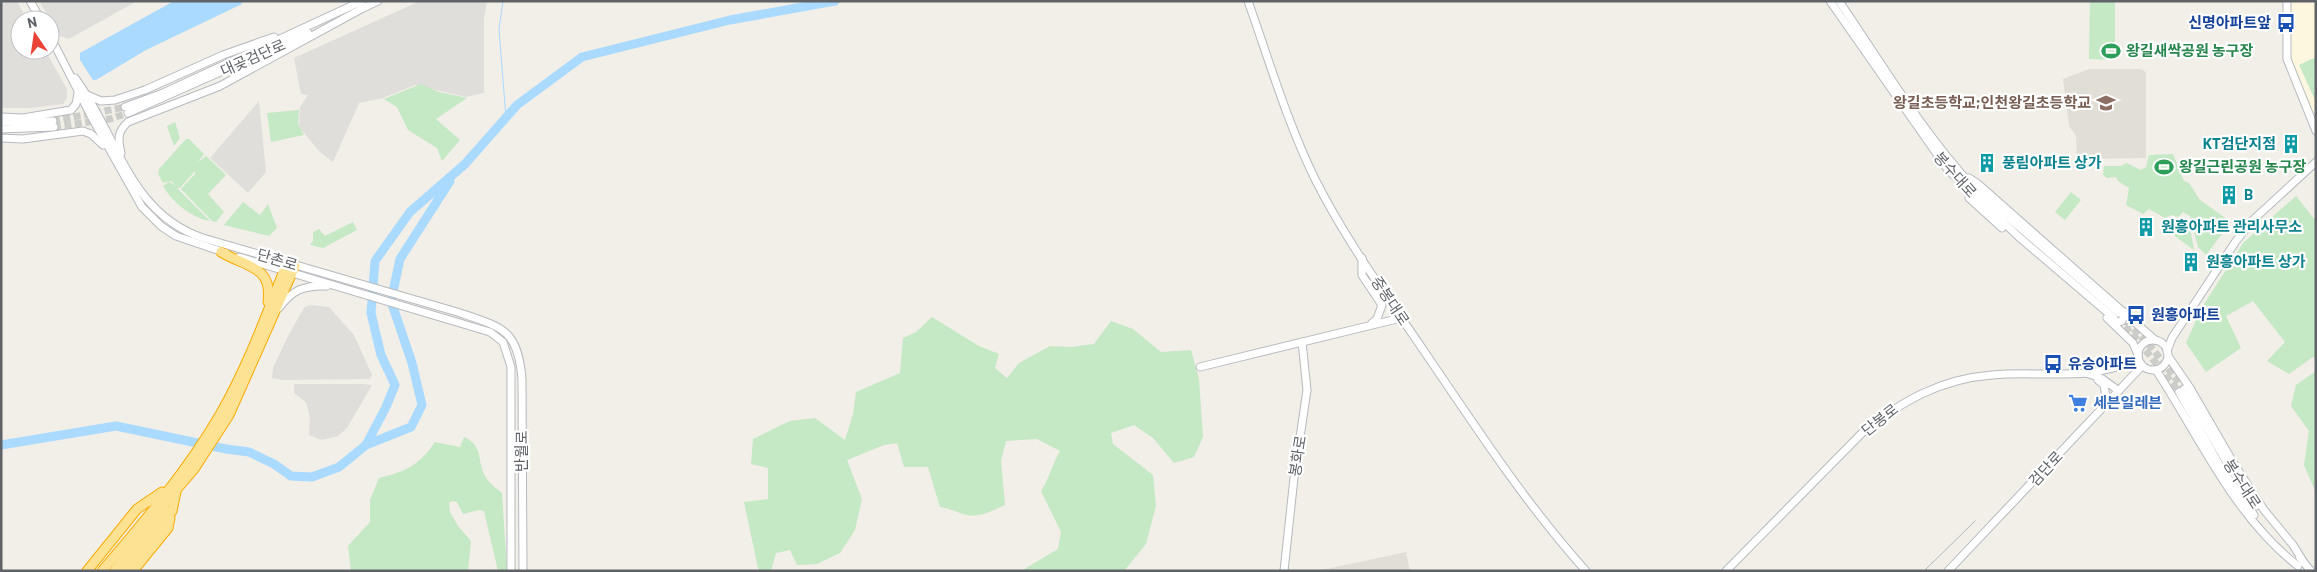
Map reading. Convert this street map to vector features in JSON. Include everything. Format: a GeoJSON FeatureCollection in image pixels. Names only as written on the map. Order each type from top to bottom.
{"type":"FeatureCollection","features":[{"type":"Feature","properties":{"kind":"highway"},"geometry":{"type":"LineString","coordinates":[[221,252],[258,270],[265,276],[270,291],[271,313]]}},
{"type":"Feature","properties":{"kind":"highway"},"geometry":{"type":"LineString","coordinates":[[102,570],[190,468],[225,413],[290,268]]}},
{"type":"Feature","properties":{"kind":"highway"},"geometry":{"type":"LineString","coordinates":[[138,571],[160,543],[168,528],[174,488]]}},
{"type":"Feature","properties":{"kind":"highway"},"geometry":{"type":"LineString","coordinates":[[87,571],[137,509],[174,488]]}},
{"type":"Feature","properties":{"kind":"highway"},"geometry":{"type":"LineString","coordinates":[[92,571],[140,513],[174,488]]}},
{"type":"Feature","properties":{"kind":"highway"},"geometry":{"type":"LineString","coordinates":[[114,571],[166,507],[174,488]]}},
{"type":"Feature","properties":{"kind":"highway"},"geometry":{"type":"LineString","coordinates":[[118,571],[169,510],[174,488]]}},
{"type":"Feature","properties":{"kind":"highway"},"geometry":{"type":"LineString","coordinates":[[123,571],[171,514]]}},
{"type":"Feature","properties":{"kind":"highway"},"geometry":{"type":"LineString","coordinates":[[128,571],[171,514]]}},
{"type":"Feature","properties":{"kind":"highway"},"geometry":{"type":"LineString","coordinates":[[133,571],[168,528]]}},
{"type":"Feature","properties":{"kind":"main road","name":"대곶검단로"},"geometry":{"type":"LineString","coordinates":[[362,5],[126,110],[315,23],[362,5],[378,1]]}},
{"type":"Feature","properties":{"kind":"main road","name":"중봉대로"},"geometry":{"type":"LineString","coordinates":[[1248,1],[1300,146],[1327,200],[1362,258],[1475,426],[1560,542],[1586,571]]}},
{"type":"Feature","properties":{"kind":"main road","name":"봉수대로"},"geometry":{"type":"LineString","coordinates":[[1830,1],[1948,170],[1980,209],[2118,317]]}},
{"type":"Feature","properties":{"kind":"main road","name":"봉수대로"},"geometry":{"type":"LineString","coordinates":[[1839,1],[1930,134],[1960,173],[1978,184],[2118,317]]}},
{"type":"Feature","properties":{"kind":"main road"},"geometry":{"type":"LineString","coordinates":[[2287,1],[2287,59],[2316,131]]}},
{"type":"Feature","properties":{"kind":"main road"},"geometry":{"type":"LineString","coordinates":[[118,160],[118,134],[128,122],[220,86],[362,5]]}},
{"type":"Feature","properties":{"kind":"main road"},"geometry":{"type":"LineString","coordinates":[[87,95],[101,101],[115,100],[145,90],[223,55],[315,23]]}},
{"type":"Feature","properties":{"kind":"main road"},"geometry":{"type":"LineString","coordinates":[[60,54],[87,95],[94,115]]}},
{"type":"Feature","properties":{"kind":"main road"},"geometry":{"type":"LineString","coordinates":[[68,68],[78,93],[94,115]]}},
{"type":"Feature","properties":{"kind":"main road"},"geometry":{"type":"LineString","coordinates":[[1,117],[22,118],[71,110],[76,104],[78,93]]}},
{"type":"Feature","properties":{"kind":"main road","name":"단촌로"},"geometry":{"type":"LineString","coordinates":[[94,115],[137,201],[161,226],[188,241],[221,252],[348,280],[414,299],[493,324],[510,334]]}},
{"type":"Feature","properties":{"kind":"main road"},"geometry":{"type":"LineString","coordinates":[[1,122],[53,124],[1,129]]}},
{"type":"Feature","properties":{"kind":"main road"},"geometry":{"type":"LineString","coordinates":[[1,138],[23,139],[83,132],[98,139],[118,160]]}},
{"type":"Feature","properties":{"kind":"main road","name":"단촌로"},"geometry":{"type":"LineString","coordinates":[[118,160],[149,203],[178,228],[344,288],[490,332],[503,342]]}},
{"type":"Feature","properties":{"kind":"main road"},"geometry":{"type":"LineString","coordinates":[[2156,370],[2164,365],[2178,330],[2236,241],[2254,219],[2316,162]]}},
{"type":"Feature","properties":{"kind":"main road"},"geometry":{"type":"LineString","coordinates":[[1362,258],[1362,275],[1382,305],[1377,319],[1370,325]]}},
{"type":"Feature","properties":{"kind":"main road"},"geometry":{"type":"LineString","coordinates":[[271,313],[297,289],[308,286],[344,288]]}},
{"type":"Feature","properties":{"kind":"main road"},"geometry":{"type":"LineString","coordinates":[[2118,317],[2165,346],[2182,392],[2227,488],[2283,554],[2311,571]]}},
{"type":"Feature","properties":{"kind":"main road"},"geometry":{"type":"LineString","coordinates":[[2118,317],[2146,369],[2156,370],[2182,392],[2234,464],[2264,510],[2293,545],[2301,566]]}},
{"type":"Feature","properties":{"kind":"main road"},"geometry":{"type":"LineString","coordinates":[[1200,367],[1402,318]]}},
{"type":"Feature","properties":{"kind":"main road"},"geometry":{"type":"LineString","coordinates":[[2140,360],[2143,344],[2156,341],[2178,330]]}},
{"type":"Feature","properties":{"kind":"main road","name":"반월로"},"geometry":{"type":"LineString","coordinates":[[510,334],[520,361],[522,379],[522,571]]}},
{"type":"Feature","properties":{"kind":"main road","name":"반월로"},"geometry":{"type":"LineString","coordinates":[[503,342],[511,367],[512,571]]}},
{"type":"Feature","properties":{"kind":"main road","name":"봉화로"},"geometry":{"type":"LineString","coordinates":[[1284,571],[1294,478],[1307,390],[1302,342]]}},
{"type":"Feature","properties":{"kind":"main road","name":"단봉로"},"geometry":{"type":"LineString","coordinates":[[1726,571],[1862,433],[1902,402],[1936,388],[1974,377],[2012,374],[2089,374],[2140,360]]}},
{"type":"Feature","properties":{"kind":"main road","name":"검단로"},"geometry":{"type":"LineString","coordinates":[[1948,571],[2119,391],[2140,360]]}},
{"type":"Feature","properties":{"kind":"main road"},"geometry":{"type":"LineString","coordinates":[[2089,374],[2104,385],[2107,404]]}},
{"type":"Feature","properties":{"kind":"main road","name":"단봉로"},"geometry":{"type":"LineString","coordinates":[[2089,374],[2110,383],[2119,391]]}},
{"type":"Feature","properties":{"kind":"shaded area"},"geometry":{"type":"Polygon","coordinates":[[[1,1],[17,1],[22,10],[10,10],[10,60],[51,60],[67,89],[67,98],[63,104],[29,108],[1,108],[1,1]]]}},
{"type":"Feature","properties":{"kind":"shaded area"},"geometry":{"type":"Polygon","coordinates":[[[39,1],[137,1],[69,39],[60,36],[60,10],[44,10],[39,1]]]}},
{"type":"Feature","properties":{"kind":"shaded area"},"geometry":{"type":"Polygon","coordinates":[[[420,1],[487,1],[484,19],[484,93],[466,97],[415,85],[383,98],[359,103],[333,162],[320,152],[299,127],[300,107],[308,95],[301,94],[294,58],[420,1]]]}},
{"type":"Feature","properties":{"kind":"shaded area"},"geometry":{"type":"Polygon","coordinates":[[[2287,1],[2316,1],[2316,131],[2287,59],[2287,1]]]}},
{"type":"Feature","properties":{"kind":"shaded area","name":"왕길초등학교;인천왕길초등학교"},"geometry":{"type":"Polygon","coordinates":[[[2089,69],[2141,69],[2146,72],[2146,158],[2077,159],[2076,136],[2069,126],[2063,79],[2089,69]]]}},
{"type":"Feature","properties":{"kind":"shaded area"},"geometry":{"type":"Polygon","coordinates":[[[259,101],[266,172],[248,193],[210,158],[259,101]]]}},
{"type":"Feature","properties":{"kind":"shaded area"},"geometry":{"type":"Polygon","coordinates":[[[309,305],[329,307],[354,335],[372,375],[370,379],[283,380],[272,378],[273,368],[288,336],[304,308],[309,305]]]}},
{"type":"Feature","properties":{"kind":"shaded area"},"geometry":{"type":"Polygon","coordinates":[[[294,384],[372,385],[347,428],[338,436],[322,440],[309,435],[310,418],[306,402],[294,393],[294,384]]]}},
{"type":"Feature","properties":{"kind":"shaded area"},"geometry":{"type":"Polygon","coordinates":[[[1406,552],[1410,571],[1317,571],[1406,552]]]}},
{"type":"Feature","properties":{"kind":"green space"},"geometry":{"type":"Polygon","coordinates":[[[2090,1],[2115,1],[2115,60],[2089,59],[2090,1]]]}},
{"type":"Feature","properties":{"kind":"green space"},"geometry":{"type":"Polygon","coordinates":[[[2316,57],[2316,102],[2299,65],[2316,57]]]}},
{"type":"Feature","properties":{"kind":"green space"},"geometry":{"type":"Polygon","coordinates":[[[421,84],[439,92],[467,98],[436,119],[460,140],[442,161],[437,148],[408,130],[397,107],[384,99],[421,84]]]}},
{"type":"Feature","properties":{"kind":"green space"},"geometry":{"type":"Polygon","coordinates":[[[299,110],[298,124],[304,135],[271,142],[267,113],[299,110]]]}},
{"type":"Feature","properties":{"kind":"green space"},"geometry":{"type":"Polygon","coordinates":[[[175,122],[180,138],[174,146],[167,126],[175,122]]]}},
{"type":"Feature","properties":{"kind":"green space"},"geometry":{"type":"Polygon","coordinates":[[[186,139],[189,139],[204,154],[198,162],[206,156],[226,175],[208,194],[224,212],[216,222],[212,221],[181,189],[195,174],[195,171],[180,188],[177,188],[210,221],[196,217],[177,203],[163,186],[169,182],[176,186],[171,181],[163,183],[158,174],[159,169],[186,139]]]}},
{"type":"Feature","properties":{"kind":"green space"},"geometry":{"type":"Polygon","coordinates":[[[2173,154],[2184,181],[2189,183],[2200,200],[2231,222],[2206,255],[2198,247],[2190,216],[2183,212],[2178,217],[2171,215],[2165,218],[2149,209],[2143,214],[2126,205],[2129,188],[2118,181],[2116,177],[2107,178],[2103,175],[2104,166],[2121,166],[2126,163],[2141,170],[2146,167],[2149,155],[2173,154]]]}},
{"type":"Feature","properties":{"kind":"green space"},"geometry":{"type":"Polygon","coordinates":[[[2071,192],[2081,200],[2065,220],[2055,212],[2071,192]]]}},
{"type":"Feature","properties":{"kind":"green space"},"geometry":{"type":"Polygon","coordinates":[[[2296,196],[2316,221],[2316,360],[2313,357],[2289,374],[2267,361],[2285,342],[2253,301],[2226,316],[2241,348],[2206,372],[2186,343],[2201,309],[2243,243],[2296,196]]]}},
{"type":"Feature","properties":{"kind":"green space"},"geometry":{"type":"Polygon","coordinates":[[[243,202],[260,215],[268,204],[277,228],[269,236],[224,225],[243,202]]]}},
{"type":"Feature","properties":{"kind":"green space"},"geometry":{"type":"Polygon","coordinates":[[[2184,220],[2189,223],[2194,250],[2168,231],[2172,223],[2184,220]]]}},
{"type":"Feature","properties":{"kind":"green space"},"geometry":{"type":"Polygon","coordinates":[[[353,222],[357,230],[323,248],[310,245],[313,241],[313,232],[319,229],[325,236],[353,222]]]}},
{"type":"Feature","properties":{"kind":"green space"},"geometry":{"type":"Polygon","coordinates":[[[932,317],[979,346],[999,354],[995,368],[1007,378],[1019,363],[1050,346],[1071,347],[1094,344],[1111,321],[1133,329],[1161,352],[1191,350],[1199,379],[1203,437],[1194,457],[1174,463],[1153,438],[1134,425],[1111,433],[1113,444],[1153,475],[1156,506],[1146,544],[1124,571],[1021,571],[1058,549],[1061,532],[1041,491],[1060,451],[1037,439],[1006,441],[1001,461],[1005,505],[986,513],[972,516],[940,507],[928,467],[904,467],[897,443],[884,445],[847,460],[862,499],[855,530],[840,553],[817,564],[797,565],[790,550],[776,553],[771,571],[760,571],[744,502],[768,499],[768,468],[751,464],[753,439],[790,421],[815,418],[845,440],[853,414],[856,392],[900,373],[903,338],[916,332],[932,317]]]}},
{"type":"Feature","properties":{"kind":"green space"},"geometry":{"type":"Polygon","coordinates":[[[2316,371],[2316,493],[2304,465],[2309,431],[2291,406],[2296,385],[2316,371]]]}},
{"type":"Feature","properties":{"kind":"green space"},"geometry":{"type":"Polygon","coordinates":[[[464,437],[471,441],[478,451],[481,467],[487,479],[502,493],[507,571],[498,571],[484,511],[479,510],[463,514],[457,502],[452,501],[449,503],[450,512],[458,526],[471,541],[468,571],[351,571],[348,546],[370,522],[370,500],[379,478],[405,470],[423,457],[435,442],[460,447],[464,437]]]}},
{"type":"Feature","properties":{"kind":"water"},"geometry":{"type":"Polygon","coordinates":[[[174,1],[240,1],[242,4],[146,50],[93,80],[80,60],[80,53],[174,1]]]}},
{"type":"Feature","properties":{"kind":"waterway"},"geometry":{"type":"LineString","coordinates":[[503,1],[499,29],[506,118]]}},
{"type":"Feature","properties":{"kind":"waterway"},"geometry":{"type":"LineString","coordinates":[[1,445],[116,426],[249,452],[274,464],[291,476],[312,477],[339,467],[366,445],[395,385],[381,355],[371,313],[375,261],[410,212],[465,164],[517,105],[582,57],[730,20],[835,1]]}},
{"type":"Feature","properties":{"kind":"waterway"},"geometry":{"type":"LineString","coordinates":[[366,445],[411,427],[422,405],[412,363],[391,301],[400,259],[450,181]]}},
{"type":"Feature","properties":{"kind":"tunnel"},"geometry":{"type":"LineString","coordinates":[[53,121],[125,107]]}},
{"type":"Feature","properties":{"kind":"tunnel"},"geometry":{"type":"LineString","coordinates":[[54,127],[110,119],[128,113]]}},
{"type":"Feature","properties":{"kind":"tunnel"},"geometry":{"type":"LineString","coordinates":[[2119,314],[2152,348],[2184,389]]}},
{"type":"Feature","properties":{"kind":"tunnel"},"geometry":{"type":"LineString","coordinates":[[2117,320],[2135,337],[2179,392]]}},
{"type":"Feature","properties":{"kind":"tram line"},"geometry":{"type":"LineString","coordinates":[[1924,571],[1975,521]]}},
{"type":"Feature","properties":{"kind":"place","name":"신명아파트앞"},"geometry":{"type":"Point","coordinates":[2286,23]}},
{"type":"Feature","properties":{"kind":"place","name":"왕길새싹공원 농구장"},"geometry":{"type":"Point","coordinates":[2111,51]}},
{"type":"Feature","properties":{"kind":"place","name":"왕길초등학교;인천왕길초등학교"},"geometry":{"type":"Point","coordinates":[2106,103]}},
{"type":"Feature","properties":{"kind":"place","name":"KT검단지점"},"geometry":{"type":"Point","coordinates":[2291,144]}},
{"type":"Feature","properties":{"kind":"place","name":"풍림아파트 상가"},"geometry":{"type":"Point","coordinates":[1987,163]}},
{"type":"Feature","properties":{"kind":"place","name":"왕길근린공원 농구장"},"geometry":{"type":"Point","coordinates":[2164,167]}},
{"type":"Feature","properties":{"kind":"place","name":"B"},"geometry":{"type":"Point","coordinates":[2229,195]}},
{"type":"Feature","properties":{"kind":"place","name":"원흥아파트 관리사무소"},"geometry":{"type":"Point","coordinates":[2146,227]}},
{"type":"Feature","properties":{"kind":"place","name":"원흥아파트 상가"},"geometry":{"type":"Point","coordinates":[2191,262]}},
{"type":"Feature","properties":{"kind":"place","name":"원흥아파트"},"geometry":{"type":"Point","coordinates":[2136,315]}},
{"type":"Feature","properties":{"kind":"place","name":"유승아파트"},"geometry":{"type":"Point","coordinates":[2053,364]}},
{"type":"Feature","properties":{"kind":"place","name":"세븐일레븐"},"geometry":{"type":"Point","coordinates":[2078,403]}}]}
